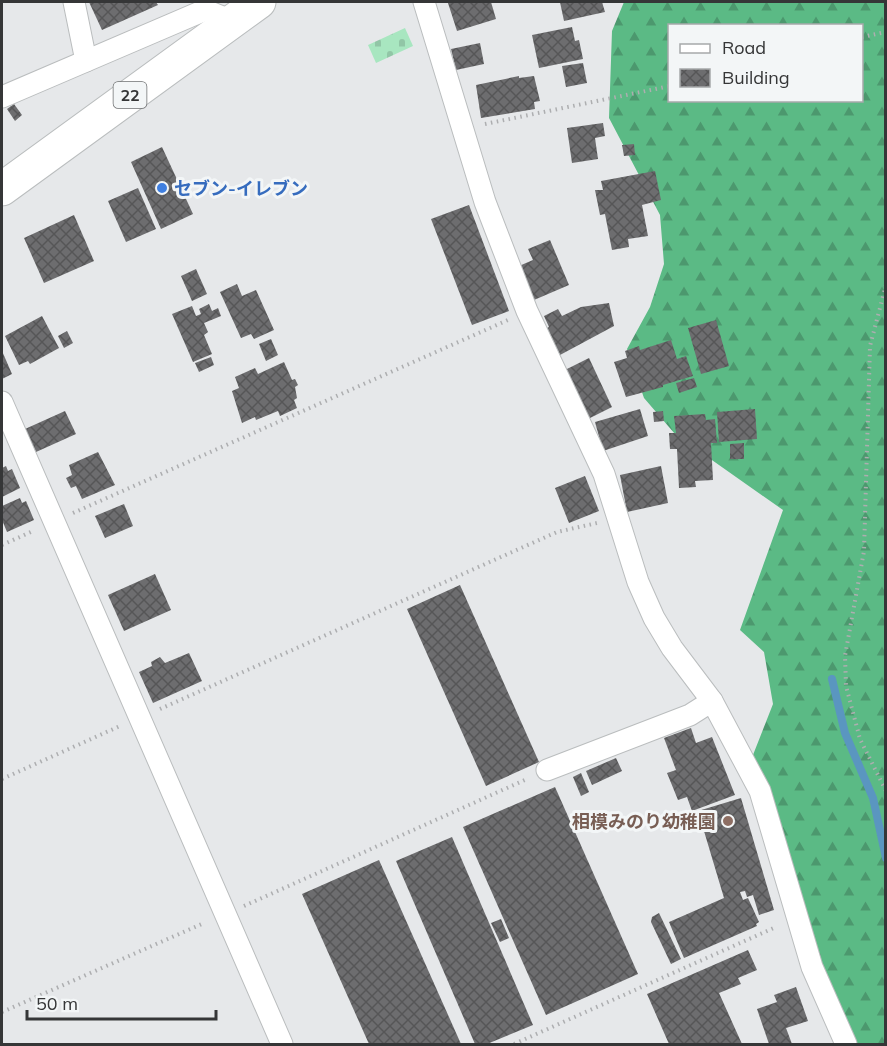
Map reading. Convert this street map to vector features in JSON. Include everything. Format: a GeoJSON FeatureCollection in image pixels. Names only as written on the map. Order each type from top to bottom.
{"type":"FeatureCollection","features":[{"type":"Feature","properties":{"kind":"main road","name":"22"},"geometry":{"type":"LineString","coordinates":[[2,189],[259,2]]}},
{"type":"Feature","properties":{"kind":"street"},"geometry":{"type":"LineString","coordinates":[[74,2],[86,61]]}},
{"type":"Feature","properties":{"kind":"street"},"geometry":{"type":"LineString","coordinates":[[424,2],[485,202],[527,311],[604,474],[638,582],[654,618],[672,648],[712,701],[760,791],[812,968],[846,1044]]}},
{"type":"Feature","properties":{"kind":"street"},"geometry":{"type":"LineString","coordinates":[[2,97],[205,10],[232,21]]}},
{"type":"Feature","properties":{"kind":"street"},"geometry":{"type":"LineString","coordinates":[[2,402],[52,522],[282,1044]]}},
{"type":"Feature","properties":{"kind":"street"},"geometry":{"type":"LineString","coordinates":[[547,770],[690,715],[712,701]]}},
{"type":"Feature","properties":{"kind":"path"},"geometry":{"type":"LineString","coordinates":[[863,38],[885,32]]}},
{"type":"Feature","properties":{"kind":"path"},"geometry":{"type":"LineString","coordinates":[[462,128],[668,86]]}},
{"type":"Feature","properties":{"kind":"path"},"geometry":{"type":"LineString","coordinates":[[885,285],[870,346],[864,551],[845,656],[846,686],[860,739],[885,791]]}},
{"type":"Feature","properties":{"kind":"path"},"geometry":{"type":"LineString","coordinates":[[2,545],[527,311]]}},
{"type":"Feature","properties":{"kind":"path"},"geometry":{"type":"LineString","coordinates":[[2,779],[557,532],[618,519]]}},
{"type":"Feature","properties":{"kind":"path"},"geometry":{"type":"LineString","coordinates":[[2,1012],[547,770]]}},
{"type":"Feature","properties":{"kind":"path"},"geometry":{"type":"LineString","coordinates":[[514,1044],[796,918]]}},
{"type":"Feature","properties":{"kind":"green space"},"geometry":{"type":"Polygon","coordinates":[[[624,2],[885,2],[885,1044],[846,1044],[751,760],[773,704],[764,652],[740,630],[783,510],[675,434],[644,398],[627,349],[650,307],[664,264],[660,215],[609,118],[612,31],[624,2]]]}},
{"type":"Feature","properties":{"kind":"green space"},"geometry":{"type":"Polygon","coordinates":[[[405,28],[413,46],[376,63],[368,45],[405,28]]]}},
{"type":"Feature","properties":{"kind":"building"},"geometry":{"type":"Polygon","coordinates":[[[89,2],[156,2],[158,5],[102,30],[89,2]]]}},
{"type":"Feature","properties":{"kind":"building"},"geometry":{"type":"Polygon","coordinates":[[[491,2],[496,19],[457,31],[448,3],[491,2]]]}},
{"type":"Feature","properties":{"kind":"building"},"geometry":{"type":"Polygon","coordinates":[[[560,2],[602,2],[605,12],[564,21],[560,2]]]}},
{"type":"Feature","properties":{"kind":"building"},"geometry":{"type":"Polygon","coordinates":[[[572,27],[575,41],[579,40],[583,59],[539,68],[532,35],[572,27]]]}},
{"type":"Feature","properties":{"kind":"building"},"geometry":{"type":"Polygon","coordinates":[[[480,43],[484,64],[456,70],[451,49],[480,43]]]}},
{"type":"Feature","properties":{"kind":"building"},"geometry":{"type":"Polygon","coordinates":[[[583,63],[587,83],[566,87],[562,66],[583,63]]]}},
{"type":"Feature","properties":{"kind":"building"},"geometry":{"type":"Polygon","coordinates":[[[519,76],[519,78],[534,76],[540,101],[534,102],[535,109],[481,118],[476,85],[519,76]]]}},
{"type":"Feature","properties":{"kind":"building"},"geometry":{"type":"Polygon","coordinates":[[[14,104],[22,115],[15,121],[7,109],[14,104]]]}},
{"type":"Feature","properties":{"kind":"building"},"geometry":{"type":"Polygon","coordinates":[[[603,123],[605,136],[595,138],[598,159],[572,163],[567,128],[603,123]]]}},
{"type":"Feature","properties":{"kind":"building"},"geometry":{"type":"Polygon","coordinates":[[[634,144],[635,155],[624,156],[622,145],[634,144]]]}},
{"type":"Feature","properties":{"kind":"building","name":"セブン-イレブン"},"geometry":{"type":"Polygon","coordinates":[[[162,147],[193,214],[161,229],[131,162],[162,147]]]}},
{"type":"Feature","properties":{"kind":"building"},"geometry":{"type":"Polygon","coordinates":[[[655,171],[661,200],[642,205],[648,236],[628,239],[629,247],[612,250],[605,214],[600,215],[595,190],[603,190],[601,181],[655,171]]]}},
{"type":"Feature","properties":{"kind":"building"},"geometry":{"type":"Polygon","coordinates":[[[138,188],[156,229],[126,242],[108,201],[138,188]]]}},
{"type":"Feature","properties":{"kind":"building"},"geometry":{"type":"Polygon","coordinates":[[[469,205],[509,311],[472,325],[431,219],[469,205]]]}},
{"type":"Feature","properties":{"kind":"building"},"geometry":{"type":"Polygon","coordinates":[[[74,215],[94,261],[44,283],[24,238],[74,215]]]}},
{"type":"Feature","properties":{"kind":"building"},"geometry":{"type":"Polygon","coordinates":[[[550,240],[569,285],[534,300],[519,266],[533,260],[528,249],[550,240]]]}},
{"type":"Feature","properties":{"kind":"building"},"geometry":{"type":"Polygon","coordinates":[[[196,269],[207,294],[192,301],[181,276],[196,269]]]}},
{"type":"Feature","properties":{"kind":"building"},"geometry":{"type":"Polygon","coordinates":[[[237,284],[242,296],[256,290],[274,330],[254,339],[251,334],[241,338],[220,292],[237,284]]]}},
{"type":"Feature","properties":{"kind":"building"},"geometry":{"type":"Polygon","coordinates":[[[609,303],[614,326],[560,355],[544,316],[558,309],[562,316],[581,307],[609,303]]]}},
{"type":"Feature","properties":{"kind":"building"},"geometry":{"type":"Polygon","coordinates":[[[209,304],[212,311],[218,308],[221,316],[204,323],[208,332],[204,335],[212,354],[193,362],[172,314],[192,306],[196,316],[201,314],[199,309],[209,304]]]}},
{"type":"Feature","properties":{"kind":"building"},"geometry":{"type":"Polygon","coordinates":[[[42,316],[59,348],[30,364],[28,361],[19,365],[5,336],[42,316]]]}},
{"type":"Feature","properties":{"kind":"building"},"geometry":{"type":"Polygon","coordinates":[[[716,320],[729,366],[701,374],[688,328],[716,320]]]}},
{"type":"Feature","properties":{"kind":"building"},"geometry":{"type":"Polygon","coordinates":[[[67,331],[73,343],[64,348],[58,336],[67,331]]]}},
{"type":"Feature","properties":{"kind":"building"},"geometry":{"type":"Polygon","coordinates":[[[271,339],[278,355],[266,361],[259,344],[271,339]]]}},
{"type":"Feature","properties":{"kind":"building"},"geometry":{"type":"Polygon","coordinates":[[[671,340],[677,359],[686,356],[693,376],[626,397],[614,362],[627,358],[625,351],[639,346],[640,350],[671,340]]]}},
{"type":"Feature","properties":{"kind":"building"},"geometry":{"type":"Polygon","coordinates":[[[2,351],[12,374],[2,379],[2,351]]]}},
{"type":"Feature","properties":{"kind":"building"},"geometry":{"type":"Polygon","coordinates":[[[211,357],[214,365],[199,372],[195,363],[211,357]]]}},
{"type":"Feature","properties":{"kind":"building"},"geometry":{"type":"Polygon","coordinates":[[[589,358],[612,407],[588,419],[565,370],[589,358]]]}},
{"type":"Feature","properties":{"kind":"building"},"geometry":{"type":"Polygon","coordinates":[[[284,362],[292,380],[295,379],[298,385],[295,387],[297,398],[294,400],[297,408],[280,416],[278,411],[242,423],[232,391],[239,388],[235,377],[255,368],[258,374],[284,362]]]}},
{"type":"Feature","properties":{"kind":"building"},"geometry":{"type":"Polygon","coordinates":[[[694,378],[697,387],[679,393],[676,383],[694,378]]]}},
{"type":"Feature","properties":{"kind":"building"},"geometry":{"type":"Polygon","coordinates":[[[640,409],[648,436],[603,451],[595,422],[640,409]]]}},
{"type":"Feature","properties":{"kind":"building"},"geometry":{"type":"Polygon","coordinates":[[[755,409],[757,439],[719,442],[717,412],[755,409]]]}},
{"type":"Feature","properties":{"kind":"building"},"geometry":{"type":"Polygon","coordinates":[[[65,411],[76,434],[36,452],[25,429],[65,411]]]}},
{"type":"Feature","properties":{"kind":"building"},"geometry":{"type":"Polygon","coordinates":[[[663,411],[664,421],[654,422],[653,412],[663,411]]]}},
{"type":"Feature","properties":{"kind":"building"},"geometry":{"type":"Polygon","coordinates":[[[705,414],[706,420],[715,419],[717,443],[711,443],[713,480],[695,481],[696,487],[679,488],[677,449],[670,449],[669,433],[676,433],[674,416],[705,414]]]}},
{"type":"Feature","properties":{"kind":"building"},"geometry":{"type":"Polygon","coordinates":[[[744,443],[744,459],[730,459],[730,444],[744,443]]]}},
{"type":"Feature","properties":{"kind":"building"},"geometry":{"type":"Polygon","coordinates":[[[98,452],[115,485],[82,499],[76,486],[71,488],[66,478],[72,475],[69,465],[98,452]]]}},
{"type":"Feature","properties":{"kind":"building"},"geometry":{"type":"Polygon","coordinates":[[[6,466],[8,471],[12,469],[20,488],[2,497],[2,468],[6,466]]]}},
{"type":"Feature","properties":{"kind":"building"},"geometry":{"type":"Polygon","coordinates":[[[661,466],[668,503],[627,512],[620,475],[661,466]]]}},
{"type":"Feature","properties":{"kind":"building"},"geometry":{"type":"Polygon","coordinates":[[[585,476],[599,511],[569,523],[555,488],[585,476]]]}},
{"type":"Feature","properties":{"kind":"building"},"geometry":{"type":"Polygon","coordinates":[[[20,498],[22,503],[26,501],[34,520],[7,532],[2,520],[2,506],[20,498]]]}},
{"type":"Feature","properties":{"kind":"building"},"geometry":{"type":"Polygon","coordinates":[[[124,504],[133,526],[105,538],[95,516],[124,504]]]}},
{"type":"Feature","properties":{"kind":"building"},"geometry":{"type":"Polygon","coordinates":[[[155,574],[171,610],[124,631],[108,595],[155,574]]]}},
{"type":"Feature","properties":{"kind":"building"},"geometry":{"type":"Polygon","coordinates":[[[460,585],[539,762],[486,786],[407,609],[460,585]]]}},
{"type":"Feature","properties":{"kind":"building"},"geometry":{"type":"Polygon","coordinates":[[[189,653],[202,681],[153,703],[139,672],[152,666],[151,662],[160,657],[165,663],[189,653]]]}},
{"type":"Feature","properties":{"kind":"building"},"geometry":{"type":"Polygon","coordinates":[[[691,728],[696,743],[712,737],[735,795],[692,811],[687,797],[678,800],[667,773],[676,770],[664,738],[691,728]]]}},
{"type":"Feature","properties":{"kind":"building"},"geometry":{"type":"Polygon","coordinates":[[[616,758],[622,771],[592,785],[586,771],[616,758]]]}},
{"type":"Feature","properties":{"kind":"building"},"geometry":{"type":"Polygon","coordinates":[[[581,773],[589,792],[581,796],[573,777],[581,773]]]}},
{"type":"Feature","properties":{"kind":"building"},"geometry":{"type":"Polygon","coordinates":[[[555,787],[638,974],[546,1015],[463,827],[555,787]]]}},
{"type":"Feature","properties":{"kind":"building"},"geometry":{"type":"Polygon","coordinates":[[[741,798],[774,910],[759,915],[753,895],[747,897],[745,891],[740,892],[743,900],[748,898],[759,922],[757,926],[684,958],[669,922],[724,898],[698,811],[741,798]]]}},
{"type":"Feature","properties":{"kind":"building"},"geometry":{"type":"Polygon","coordinates":[[[452,837],[533,1025],[487,1044],[475,1044],[396,861],[452,837]]]}},
{"type":"Feature","properties":{"kind":"building"},"geometry":{"type":"Polygon","coordinates":[[[379,860],[461,1044],[369,1044],[302,894],[379,860]]]}},
{"type":"Feature","properties":{"kind":"building"},"geometry":{"type":"Polygon","coordinates":[[[659,913],[681,959],[671,964],[651,922],[652,917],[659,913]]]}},
{"type":"Feature","properties":{"kind":"building"},"geometry":{"type":"Polygon","coordinates":[[[501,919],[509,938],[500,942],[491,923],[501,919]]]}},
{"type":"Feature","properties":{"kind":"building"},"geometry":{"type":"Polygon","coordinates":[[[748,950],[757,970],[738,978],[741,984],[719,993],[742,1044],[669,1044],[647,994],[748,950]]]}},
{"type":"Feature","properties":{"kind":"building"},"geometry":{"type":"Polygon","coordinates":[[[796,987],[808,1021],[786,1028],[792,1044],[769,1044],[757,1009],[777,1002],[774,995],[796,987]]]}},
{"type":"Feature","properties":{"kind":"waterway"},"geometry":{"type":"LineString","coordinates":[[832,679],[845,733],[873,798],[886,858]]}},
{"type":"Feature","properties":{"kind":"place","name":"セブン-イレブン"},"geometry":{"type":"Point","coordinates":[162,188]}},
{"type":"Feature","properties":{"kind":"place","name":"相模みのり幼稚園"},"geometry":{"type":"Point","coordinates":[728,821]}}]}
